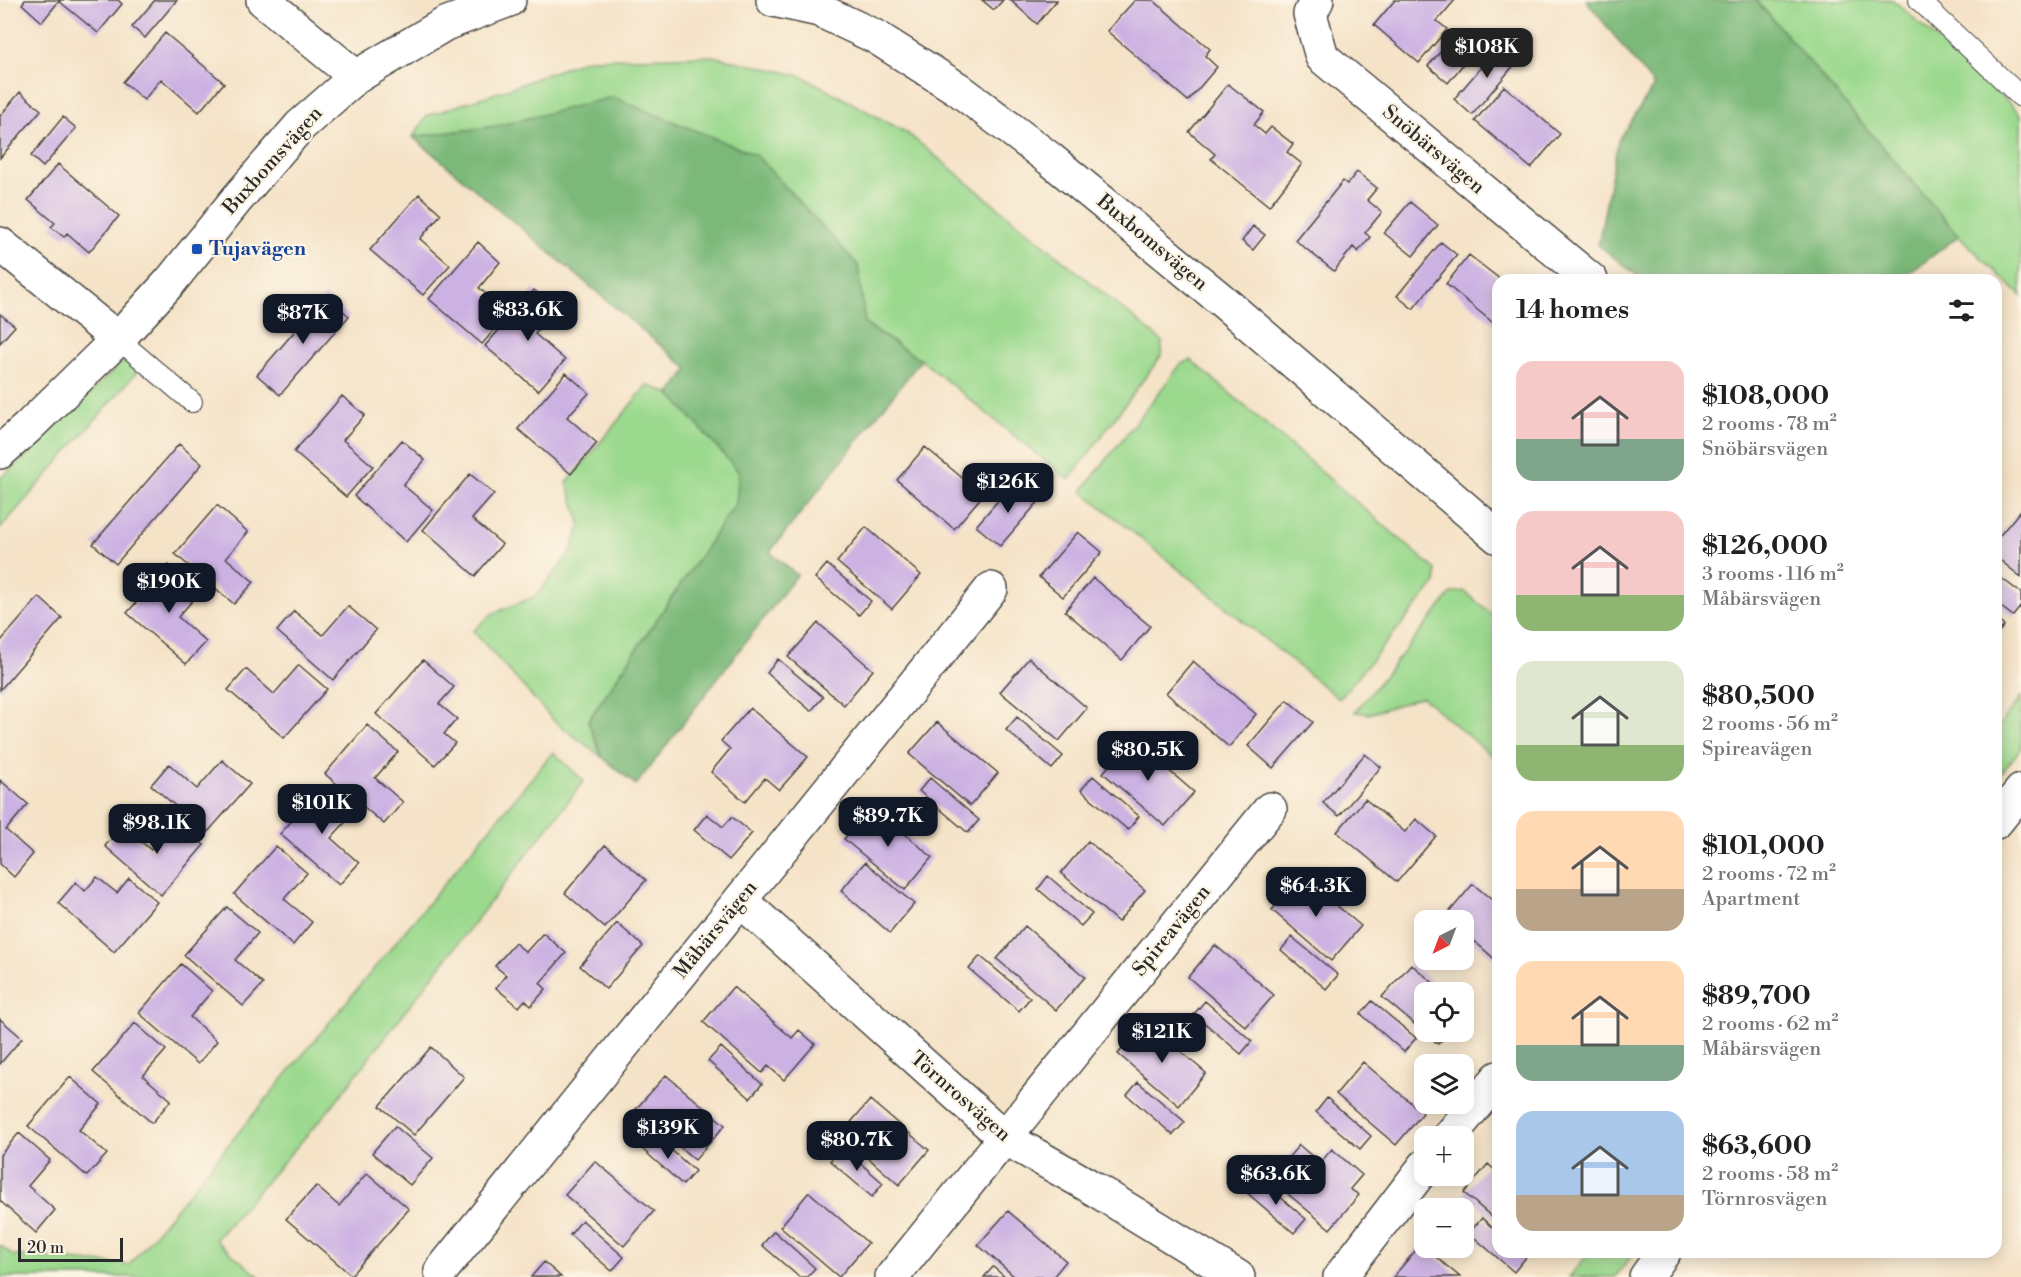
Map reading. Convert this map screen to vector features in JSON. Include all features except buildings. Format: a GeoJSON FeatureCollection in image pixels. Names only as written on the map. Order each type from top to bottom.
{"type":"FeatureCollection","features":[{"type":"Feature","properties":{"kind":"street"},"geometry":{"type":"LineString","coordinates":[[263,0],[356,77]]}},
{"type":"Feature","properties":{"kind":"street","name":"Buxbomsvägen"},"geometry":{"type":"LineString","coordinates":[[0,452],[118,339],[170,282],[300,126],[356,77],[445,24],[509,0]]}},
{"type":"Feature","properties":{"kind":"street","name":"Snöbärsvägen"},"geometry":{"type":"LineString","coordinates":[[1317,0],[1310,14],[1322,57],[1584,274]]}},
{"type":"Feature","properties":{"kind":"street","name":"Buxbomsvägen"},"geometry":{"type":"LineString","coordinates":[[783,1],[819,10],[876,37],[958,89],[1050,159],[1219,298],[1492,532]]}},
{"type":"Feature","properties":{"kind":"street"},"geometry":{"type":"LineString","coordinates":[[0,244],[118,339]]}},
{"type":"Feature","properties":{"kind":"street","name":"Måbärsvägen"},"geometry":{"type":"LineString","coordinates":[[441,1271],[992,589]]}},
{"type":"Feature","properties":{"kind":"street"},"geometry":{"type":"LineString","coordinates":[[2002,815],[2021,791]]}},
{"type":"Feature","properties":{"kind":"street","name":"Spireavägen"},"geometry":{"type":"LineString","coordinates":[[892,1277],[1270,809]]}},
{"type":"Feature","properties":{"kind":"street","name":"Törnrosvägen"},"geometry":{"type":"LineString","coordinates":[[740,900],[1005,1138],[1086,1184],[1238,1277]]}},
{"type":"Feature","properties":{"kind":"street"},"geometry":{"type":"LineString","coordinates":[[1458,1126],[1492,1085]]}},
{"type":"Feature","properties":{"kind":"street"},"geometry":{"type":"LineString","coordinates":[[1340,1277],[1414,1180]]}},
{"type":"Feature","properties":{"kind":"street"},"geometry":{"type":"LineString","coordinates":[[1646,1277],[1660,1258]]}},
{"type":"Feature","properties":{"kind":"lane"},"geometry":{"type":"LineString","coordinates":[[1919,0],[2021,97]]}},
{"type":"Feature","properties":{"kind":"lane"},"geometry":{"type":"LineString","coordinates":[[118,339],[192,402]]}},
{"type":"Feature","properties":{"kind":"green space"},"geometry":{"type":"Polygon","coordinates":[[[1586,0],[1756,0],[1959,236],[1908,274],[1635,274],[1598,245],[1618,141],[1654,86],[1586,0]]]}},
{"type":"Feature","properties":{"kind":"green space"},"geometry":{"type":"Polygon","coordinates":[[[1756,0],[1893,0],[2021,114],[2021,296],[2002,278],[2002,274],[1998,274],[1959,236],[1756,0]]]}},
{"type":"Feature","properties":{"kind":"green space"},"geometry":{"type":"Polygon","coordinates":[[[712,56],[802,76],[907,133],[1162,341],[1161,356],[1069,480],[921,360],[865,324],[858,265],[497,126],[413,137],[427,116],[588,59],[712,56]]]}},
{"type":"Feature","properties":{"kind":"green space"},"geometry":{"type":"Polygon","coordinates":[[[612,97],[756,155],[858,265],[865,324],[921,360],[770,552],[797,575],[636,785],[602,757],[588,721],[736,503],[739,472],[670,394],[688,369],[413,137],[497,126],[612,97]]]}},
{"type":"Feature","properties":{"kind":"green space"},"geometry":{"type":"Polygon","coordinates":[[[124,360],[137,372],[0,529],[0,478],[124,360]]]}},
{"type":"Feature","properties":{"kind":"green space"},"geometry":{"type":"Polygon","coordinates":[[[1191,360],[1436,570],[1436,583],[1339,699],[1082,491],[1181,364],[1191,360]]]}},
{"type":"Feature","properties":{"kind":"green space"},"geometry":{"type":"Polygon","coordinates":[[[647,385],[670,394],[739,472],[736,503],[588,720],[602,757],[554,721],[473,631],[492,614],[536,596],[570,553],[581,525],[567,483],[647,385]]]}},
{"type":"Feature","properties":{"kind":"green space"},"geometry":{"type":"Polygon","coordinates":[[[1464,591],[1492,614],[1492,756],[1422,697],[1369,714],[1355,712],[1452,593],[1464,591]]]}},
{"type":"Feature","properties":{"kind":"green space"},"geometry":{"type":"Polygon","coordinates":[[[2021,697],[2021,748],[2002,773],[2002,722],[2021,697]]]}},
{"type":"Feature","properties":{"kind":"green space"},"geometry":{"type":"Polygon","coordinates":[[[553,752],[584,781],[328,1111],[215,1240],[260,1277],[0,1277],[0,1245],[12,1255],[129,1265],[553,752]]]}},
{"type":"Feature","properties":{"kind":"green space"},"geometry":{"type":"Polygon","coordinates":[[[1585,1258],[1630,1258],[1615,1277],[1569,1277],[1585,1258]]]}},
{"type":"Feature","properties":{"kind":"place","name":"Tujavägen"},"geometry":{"type":"Point","coordinates":[197,249]}}]}
